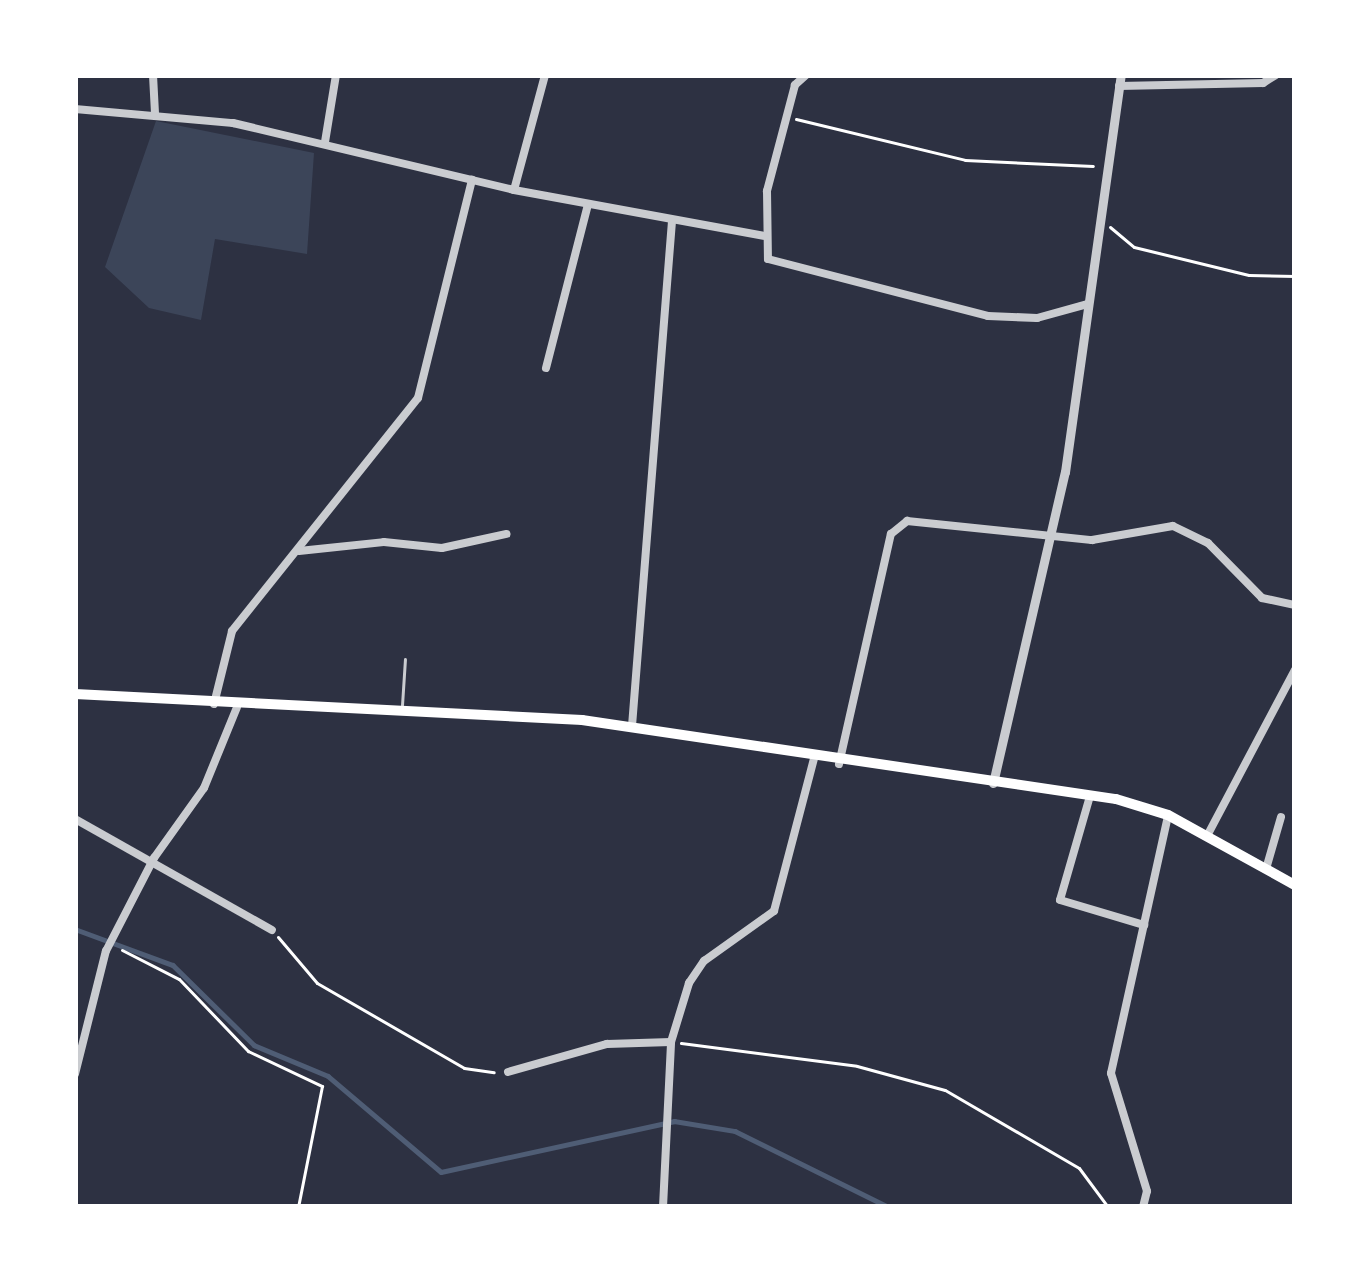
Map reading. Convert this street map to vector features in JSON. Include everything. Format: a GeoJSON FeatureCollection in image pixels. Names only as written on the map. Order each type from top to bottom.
{"type":"FeatureCollection","features":[{"type":"Feature","properties":{"kind":"main road"},"geometry":{"type":"LineString","coordinates":[[75,694],[214,706],[632,726],[839,764],[1090,796],[1168,814],[1295,885]]}},
{"type":"Feature","properties":{"kind":"street"},"geometry":{"type":"LineString","coordinates":[[153,75],[154,114]]}},
{"type":"Feature","properties":{"kind":"street"},"geometry":{"type":"LineString","coordinates":[[325,142],[336,75]]}},
{"type":"Feature","properties":{"kind":"street"},"geometry":{"type":"LineString","coordinates":[[514,190],[545,75]]}},
{"type":"Feature","properties":{"kind":"street"},"geometry":{"type":"LineString","coordinates":[[806,75],[788,117],[765,236],[768,259],[988,316],[1037,318],[1088,304]]}},
{"type":"Feature","properties":{"kind":"street"},"geometry":{"type":"LineString","coordinates":[[993,784],[1068,454],[1120,81],[1263,83],[1276,75]]}},
{"type":"Feature","properties":{"kind":"street"},"geometry":{"type":"LineString","coordinates":[[75,109],[154,114],[325,142],[514,190],[765,236]]}},
{"type":"Feature","properties":{"kind":"street"},"geometry":{"type":"LineString","coordinates":[[214,706],[232,632],[418,398],[472,180]]}},
{"type":"Feature","properties":{"kind":"street"},"geometry":{"type":"LineString","coordinates":[[546,368],[588,204]]}},
{"type":"Feature","properties":{"kind":"street"},"geometry":{"type":"LineString","coordinates":[[632,726],[672,220]]}},
{"type":"Feature","properties":{"kind":"street"},"geometry":{"type":"LineString","coordinates":[[839,764],[891,534],[907,521],[1092,540],[1173,526],[1208,543],[1262,598],[1295,605]]}},
{"type":"Feature","properties":{"kind":"street"},"geometry":{"type":"LineString","coordinates":[[297,551],[384,542],[442,548],[506,534]]}},
{"type":"Feature","properties":{"kind":"street"},"geometry":{"type":"LineString","coordinates":[[1207,836],[1276,692],[1295,670]]}},
{"type":"Feature","properties":{"kind":"street"},"geometry":{"type":"LineString","coordinates":[[75,1074],[110,944],[154,859],[182,830],[237,706]]}},
{"type":"Feature","properties":{"kind":"street"},"geometry":{"type":"LineString","coordinates":[[663,1207],[671,1042],[704,961],[774,911],[814,760]]}},
{"type":"Feature","properties":{"kind":"street"},"geometry":{"type":"LineString","coordinates":[[1090,796],[1060,899],[1144,925]]}},
{"type":"Feature","properties":{"kind":"street"},"geometry":{"type":"LineString","coordinates":[[1143,1207],[1147,1190],[1111,1073],[1168,814]]}},
{"type":"Feature","properties":{"kind":"street"},"geometry":{"type":"LineString","coordinates":[[1266,869],[1281,817]]}},
{"type":"Feature","properties":{"kind":"street"},"geometry":{"type":"LineString","coordinates":[[75,820],[154,859],[272,930]]}},
{"type":"Feature","properties":{"kind":"street"},"geometry":{"type":"LineString","coordinates":[[508,1072],[607,1044],[671,1042]]}},
{"type":"Feature","properties":{"kind":"lane"},"geometry":{"type":"LineString","coordinates":[[401,712],[406,658]]}},
{"type":"Feature","properties":{"kind":"path"},"geometry":{"type":"LineString","coordinates":[[788,117],[965,160],[1107,167]]}},
{"type":"Feature","properties":{"kind":"path"},"geometry":{"type":"LineString","coordinates":[[1100,217],[1134,247],[1250,275],[1295,276]]}},
{"type":"Feature","properties":{"kind":"path"},"geometry":{"type":"LineString","coordinates":[[272,930],[317,982],[464,1068],[508,1072]]}},
{"type":"Feature","properties":{"kind":"path"},"geometry":{"type":"LineString","coordinates":[[110,944],[179,980],[248,1051],[322,1086],[298,1207]]}},
{"type":"Feature","properties":{"kind":"path"},"geometry":{"type":"LineString","coordinates":[[671,1042],[857,1066],[945,1090],[1079,1168],[1108,1207]]}},
{"type":"Feature","properties":{"kind":"shaded area"},"geometry":{"type":"Polygon","coordinates":[[[156,121],[314,153],[307,254],[215,239],[201,320],[149,308],[105,267],[156,121]]]}},
{"type":"Feature","properties":{"kind":"waterway"},"geometry":{"type":"LineString","coordinates":[[75,929],[173,965],[254,1045],[328,1076],[441,1172],[674,1121],[735,1131],[889,1207]]}}]}
